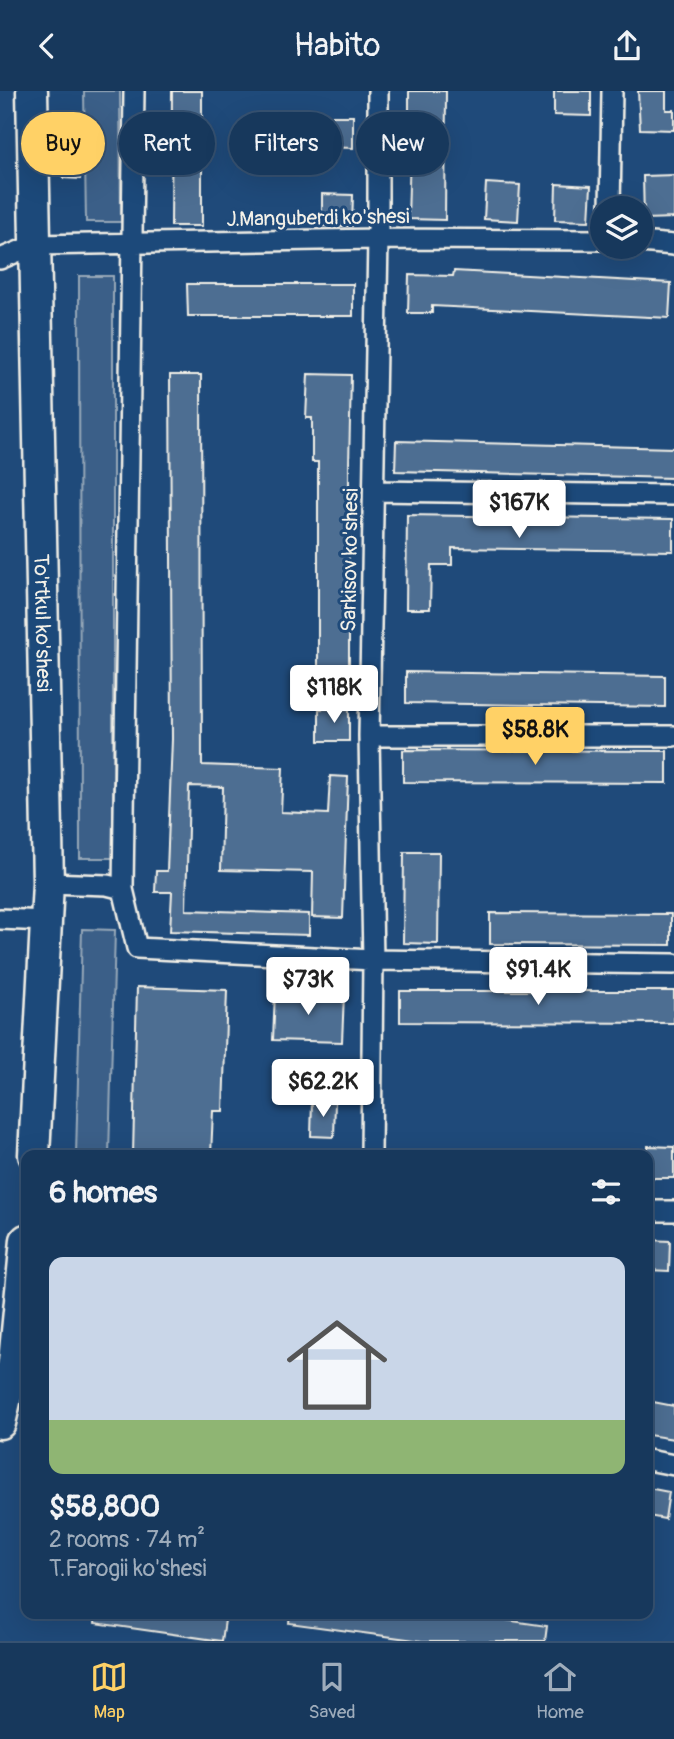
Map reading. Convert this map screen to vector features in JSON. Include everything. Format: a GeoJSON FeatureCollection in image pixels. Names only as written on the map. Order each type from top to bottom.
{"type":"FeatureCollection","features":[{"type":"Feature","properties":{"kind":"main road","name":"To'rtkul ko'shesi"},"geometry":{"type":"LineString","coordinates":[[32,91],[48,883],[34,1150]]}},
{"type":"Feature","properties":{"kind":"main road"},"geometry":{"type":"LineString","coordinates":[[0,1423],[12,1373],[21,1288]]}},
{"type":"Feature","properties":{"kind":"street"},"geometry":{"type":"LineString","coordinates":[[134,91],[123,889],[137,948],[373,960],[674,964]]}},
{"type":"Feature","properties":{"kind":"street","name":"Sarkisov ko'shesi"},"geometry":{"type":"LineString","coordinates":[[371,1150],[373,960],[369,736],[378,239],[377,91]]}},
{"type":"Feature","properties":{"kind":"street"},"geometry":{"type":"LineString","coordinates":[[610,196],[611,91]]}},
{"type":"Feature","properties":{"kind":"street","name":"J.Manguberdi ko'shesi"},"geometry":{"type":"LineString","coordinates":[[34,245],[378,239],[590,240]]}},
{"type":"Feature","properties":{"kind":"street"},"geometry":{"type":"LineString","coordinates":[[653,243],[674,244]]}},
{"type":"Feature","properties":{"kind":"street"},"geometry":{"type":"LineString","coordinates":[[0,259],[34,245]]}},
{"type":"Feature","properties":{"kind":"street"},"geometry":{"type":"LineString","coordinates":[[374,491],[674,495]]}},
{"type":"Feature","properties":{"kind":"street"},"geometry":{"type":"LineString","coordinates":[[369,736],[674,736]]}},
{"type":"Feature","properties":{"kind":"street"},"geometry":{"type":"LineString","coordinates":[[48,883],[107,885],[123,889]]}},
{"type":"Feature","properties":{"kind":"street"},"geometry":{"type":"LineString","coordinates":[[0,919],[46,921]]}},
{"type":"Feature","properties":{"kind":"street"},"geometry":{"type":"LineString","coordinates":[[653,1211],[674,1211]]}},
{"type":"Feature","properties":{"kind":"street"},"geometry":{"type":"LineString","coordinates":[[653,1462],[674,1465]]}},
{"type":"Feature","properties":{"kind":"shaded area"},"geometry":{"type":"Polygon","coordinates":[[[84,91],[120,91],[121,222],[86,222],[85,175],[105,175],[105,112],[84,112],[84,91]]]}},
{"type":"Feature","properties":{"kind":"shaded area"},"geometry":{"type":"Polygon","coordinates":[[[79,276],[113,276],[113,858],[80,858],[79,276]]]}},
{"type":"Feature","properties":{"kind":"shaded area"},"geometry":{"type":"Polygon","coordinates":[[[82,929],[115,930],[109,1150],[76,1150],[82,929]]]}},
{"type":"Feature","properties":{"kind":"building"},"geometry":{"type":"Polygon","coordinates":[[[172,91],[202,91],[202,112],[172,112],[172,91]]]}},
{"type":"Feature","properties":{"kind":"building"},"geometry":{"type":"Polygon","coordinates":[[[409,91],[446,91],[446,112],[409,112],[409,91]]]}},
{"type":"Feature","properties":{"kind":"building"},"geometry":{"type":"Polygon","coordinates":[[[554,91],[591,91],[591,116],[554,115],[554,91]]]}},
{"type":"Feature","properties":{"kind":"building"},"geometry":{"type":"Polygon","coordinates":[[[638,91],[666,91],[666,110],[674,110],[674,130],[640,129],[638,91]]]}},
{"type":"Feature","properties":{"kind":"building"},"geometry":{"type":"Polygon","coordinates":[[[342,116],[353,116],[353,148],[342,148],[342,116]]]}},
{"type":"Feature","properties":{"kind":"building"},"geometry":{"type":"Polygon","coordinates":[[[63,175],[80,175],[80,179],[63,178],[63,175]]]}},
{"type":"Feature","properties":{"kind":"building"},"geometry":{"type":"Polygon","coordinates":[[[171,175],[202,175],[202,226],[171,226],[171,175]]]}},
{"type":"Feature","properties":{"kind":"building"},"geometry":{"type":"Polygon","coordinates":[[[409,175],[445,175],[445,220],[408,219],[409,175]]]}},
{"type":"Feature","properties":{"kind":"building"},"geometry":{"type":"Polygon","coordinates":[[[674,175],[674,218],[653,219],[653,196],[643,196],[643,176],[674,175]]]}},
{"type":"Feature","properties":{"kind":"building"},"geometry":{"type":"Polygon","coordinates":[[[486,183],[520,185],[518,221],[484,219],[486,183]]]}},
{"type":"Feature","properties":{"kind":"building"},"geometry":{"type":"Polygon","coordinates":[[[556,184],[591,186],[589,221],[555,220],[556,184]]]}},
{"type":"Feature","properties":{"kind":"building"},"geometry":{"type":"Polygon","coordinates":[[[322,194],[353,195],[352,226],[322,226],[322,194]]]}},
{"type":"Feature","properties":{"kind":"building"},"geometry":{"type":"Polygon","coordinates":[[[454,271],[671,283],[669,318],[432,306],[432,313],[408,313],[409,275],[453,276],[454,271]]]}},
{"type":"Feature","properties":{"kind":"building"},"geometry":{"type":"Polygon","coordinates":[[[187,284],[353,284],[353,316],[188,316],[187,284]]]}},
{"type":"Feature","properties":{"kind":"building"},"geometry":{"type":"Polygon","coordinates":[[[308,374],[351,375],[349,679],[318,678],[318,462],[312,462],[312,418],[306,418],[308,374]]]}},
{"type":"Feature","properties":{"kind":"building"},"geometry":{"type":"Polygon","coordinates":[[[170,375],[201,375],[202,765],[283,768],[281,812],[328,814],[330,776],[348,777],[343,918],[312,917],[313,872],[221,870],[223,787],[189,786],[186,910],[309,914],[309,935],[170,931],[172,892],[155,892],[156,871],[167,871],[172,739],[170,375]]]}},
{"type":"Feature","properties":{"kind":"building"},"geometry":{"type":"Polygon","coordinates":[[[396,441],[674,448],[674,478],[395,471],[396,441]]]}},
{"type":"Feature","properties":{"kind":"building"},"geometry":{"type":"Polygon","coordinates":[[[407,515],[673,519],[673,551],[452,548],[452,565],[431,565],[430,609],[406,609],[407,515]]]}},
{"type":"Feature","properties":{"kind":"building"},"geometry":{"type":"Polygon","coordinates":[[[406,672],[665,676],[665,707],[406,703],[406,672]]]}},
{"type":"Feature","properties":{"kind":"building"},"geometry":{"type":"Polygon","coordinates":[[[319,709],[349,709],[349,741],[319,741],[319,709]]]}},
{"type":"Feature","properties":{"kind":"building"},"geometry":{"type":"Polygon","coordinates":[[[403,750],[667,751],[667,783],[403,782],[403,750]]]}},
{"type":"Feature","properties":{"kind":"building"},"geometry":{"type":"Polygon","coordinates":[[[404,852],[439,852],[438,944],[403,943],[404,852]]]}},
{"type":"Feature","properties":{"kind":"building"},"geometry":{"type":"Polygon","coordinates":[[[490,913],[671,914],[671,945],[490,944],[490,913]]]}},
{"type":"Feature","properties":{"kind":"building"},"geometry":{"type":"Polygon","coordinates":[[[137,987],[227,990],[223,1111],[213,1111],[211,1150],[133,1150],[137,987]]]}},
{"type":"Feature","properties":{"kind":"building"},"geometry":{"type":"Polygon","coordinates":[[[400,991],[674,991],[674,1023],[400,1022],[400,991]]]}},
{"type":"Feature","properties":{"kind":"building"},"geometry":{"type":"Polygon","coordinates":[[[275,992],[344,994],[342,1042],[273,1040],[275,992]]]}},
{"type":"Feature","properties":{"kind":"building"},"geometry":{"type":"Polygon","coordinates":[[[312,1101],[335,1102],[334,1137],[311,1136],[312,1101]]]}},
{"type":"Feature","properties":{"kind":"building"},"geometry":{"type":"Polygon","coordinates":[[[648,1146],[674,1147],[674,1178],[653,1178],[653,1150],[648,1150],[648,1146]]]}},
{"type":"Feature","properties":{"kind":"building"},"geometry":{"type":"Polygon","coordinates":[[[653,1240],[670,1241],[669,1271],[653,1270],[653,1240]]]}},
{"type":"Feature","properties":{"kind":"building"},"geometry":{"type":"Polygon","coordinates":[[[653,1402],[674,1406],[674,1439],[653,1436],[653,1402]]]}},
{"type":"Feature","properties":{"kind":"building"},"geometry":{"type":"Polygon","coordinates":[[[653,1489],[669,1492],[665,1519],[653,1517],[653,1489]]]}},
{"type":"Feature","properties":{"kind":"building"},"geometry":{"type":"Polygon","coordinates":[[[95,1619],[225,1619],[222,1641],[95,1623],[95,1619]]]}},
{"type":"Feature","properties":{"kind":"building"},"geometry":{"type":"Polygon","coordinates":[[[289,1619],[498,1619],[547,1626],[545,1641],[422,1641],[289,1623],[289,1619]]]}}]}
